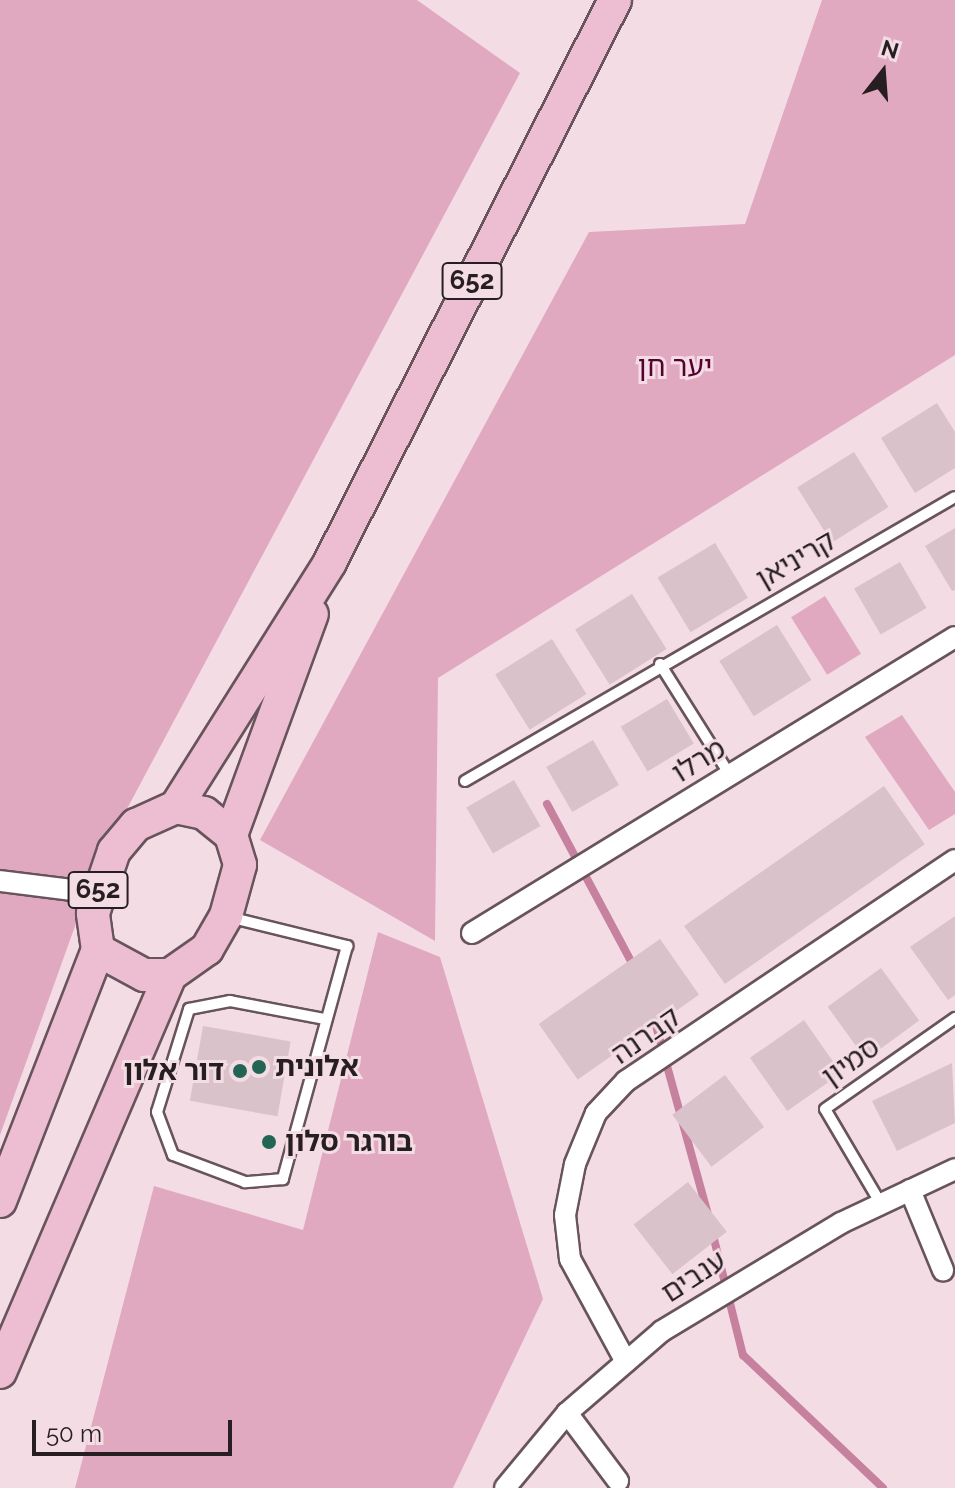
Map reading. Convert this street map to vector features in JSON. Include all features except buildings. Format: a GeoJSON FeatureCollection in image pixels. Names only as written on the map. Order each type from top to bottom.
{"type":"FeatureCollection","features":[{"type":"Feature","properties":{"kind":"main road","name":"652"},"geometry":{"type":"LineString","coordinates":[[0,1201],[98,950],[92,932],[96,893],[114,851],[136,825],[176,807],[330,562],[615,0]]}},
{"type":"Feature","properties":{"kind":"main road","name":"652"},"geometry":{"type":"LineString","coordinates":[[98,950],[134,971],[170,975],[207,949],[226,916],[240,865],[231,835],[330,562]]}},
{"type":"Feature","properties":{"kind":"main road"},"geometry":{"type":"LineString","coordinates":[[176,807],[204,813],[231,835]]}},
{"type":"Feature","properties":{"kind":"main road"},"geometry":{"type":"LineString","coordinates":[[0,1372],[170,975]]}},
{"type":"Feature","properties":{"kind":"street","name":"מרלו"},"geometry":{"type":"LineString","coordinates":[[472,933],[955,637]]}},
{"type":"Feature","properties":{"kind":"street","name":"קברנה"},"geometry":{"type":"LineString","coordinates":[[626,1362],[589,1304],[569,1244],[565,1215],[575,1164],[596,1113],[626,1081],[955,860]]}},
{"type":"Feature","properties":{"kind":"street"},"geometry":{"type":"LineString","coordinates":[[0,881],[96,893]]}},
{"type":"Feature","properties":{"kind":"street","name":"ענבים"},"geometry":{"type":"LineString","coordinates":[[505,1488],[567,1413],[626,1362],[753,1272],[881,1204],[955,1169]]}},
{"type":"Feature","properties":{"kind":"street"},"geometry":{"type":"LineString","coordinates":[[910,1190],[943,1270]]}},
{"type":"Feature","properties":{"kind":"street"},"geometry":{"type":"LineString","coordinates":[[567,1413],[618,1481]]}},
{"type":"Feature","properties":{"kind":"lane","name":"קריניאן"},"geometry":{"type":"LineString","coordinates":[[465,781],[660,664],[955,497]]}},
{"type":"Feature","properties":{"kind":"lane"},"geometry":{"type":"LineString","coordinates":[[660,664],[730,775]]}},
{"type":"Feature","properties":{"kind":"lane"},"geometry":{"type":"LineString","coordinates":[[226,916],[347,946],[324,1019],[283,1179],[245,1182],[173,1155],[157,1112],[189,1009],[230,1001],[324,1019]]}},
{"type":"Feature","properties":{"kind":"lane","name":"סמיון"},"geometry":{"type":"LineString","coordinates":[[881,1204],[825,1109],[955,1018]]}},
{"type":"Feature","properties":{"kind":"green space"},"geometry":{"type":"Polygon","coordinates":[[[0,0],[417,0],[520,73],[97,865],[0,1135],[0,0]]]}},
{"type":"Feature","properties":{"kind":"green space","name":"יער חן"},"geometry":{"type":"Polygon","coordinates":[[[822,0],[955,0],[955,355],[438,678],[435,941],[260,840],[589,232],[745,224],[822,0]]]}},
{"type":"Feature","properties":{"kind":"green space"},"geometry":{"type":"Polygon","coordinates":[[[825,596],[861,654],[827,675],[791,617],[825,596]]]}},
{"type":"Feature","properties":{"kind":"green space"},"geometry":{"type":"Polygon","coordinates":[[[902,715],[955,792],[955,814],[929,830],[865,737],[902,715]]]}},
{"type":"Feature","properties":{"kind":"green space"},"geometry":{"type":"Polygon","coordinates":[[[378,932],[440,957],[543,1299],[453,1488],[75,1488],[154,1186],[303,1230],[378,932]]]}},
{"type":"Feature","properties":{"kind":"waterway"},"geometry":{"type":"LineString","coordinates":[[547,804],[635,969]]}},
{"type":"Feature","properties":{"kind":"waterway"},"geometry":{"type":"LineString","coordinates":[[653,1015],[708,1214]]}},
{"type":"Feature","properties":{"kind":"waterway"},"geometry":{"type":"LineString","coordinates":[[712,1231],[743,1355],[883,1488]]}},
{"type":"Feature","properties":{"kind":"place","name":"אלונית"},"geometry":{"type":"Point","coordinates":[259,1067]}},
{"type":"Feature","properties":{"kind":"place","name":"דור אלון"},"geometry":{"type":"Point","coordinates":[240,1071]}},
{"type":"Feature","properties":{"kind":"place","name":"בורגר סלון"},"geometry":{"type":"Point","coordinates":[269,1142]}}]}
